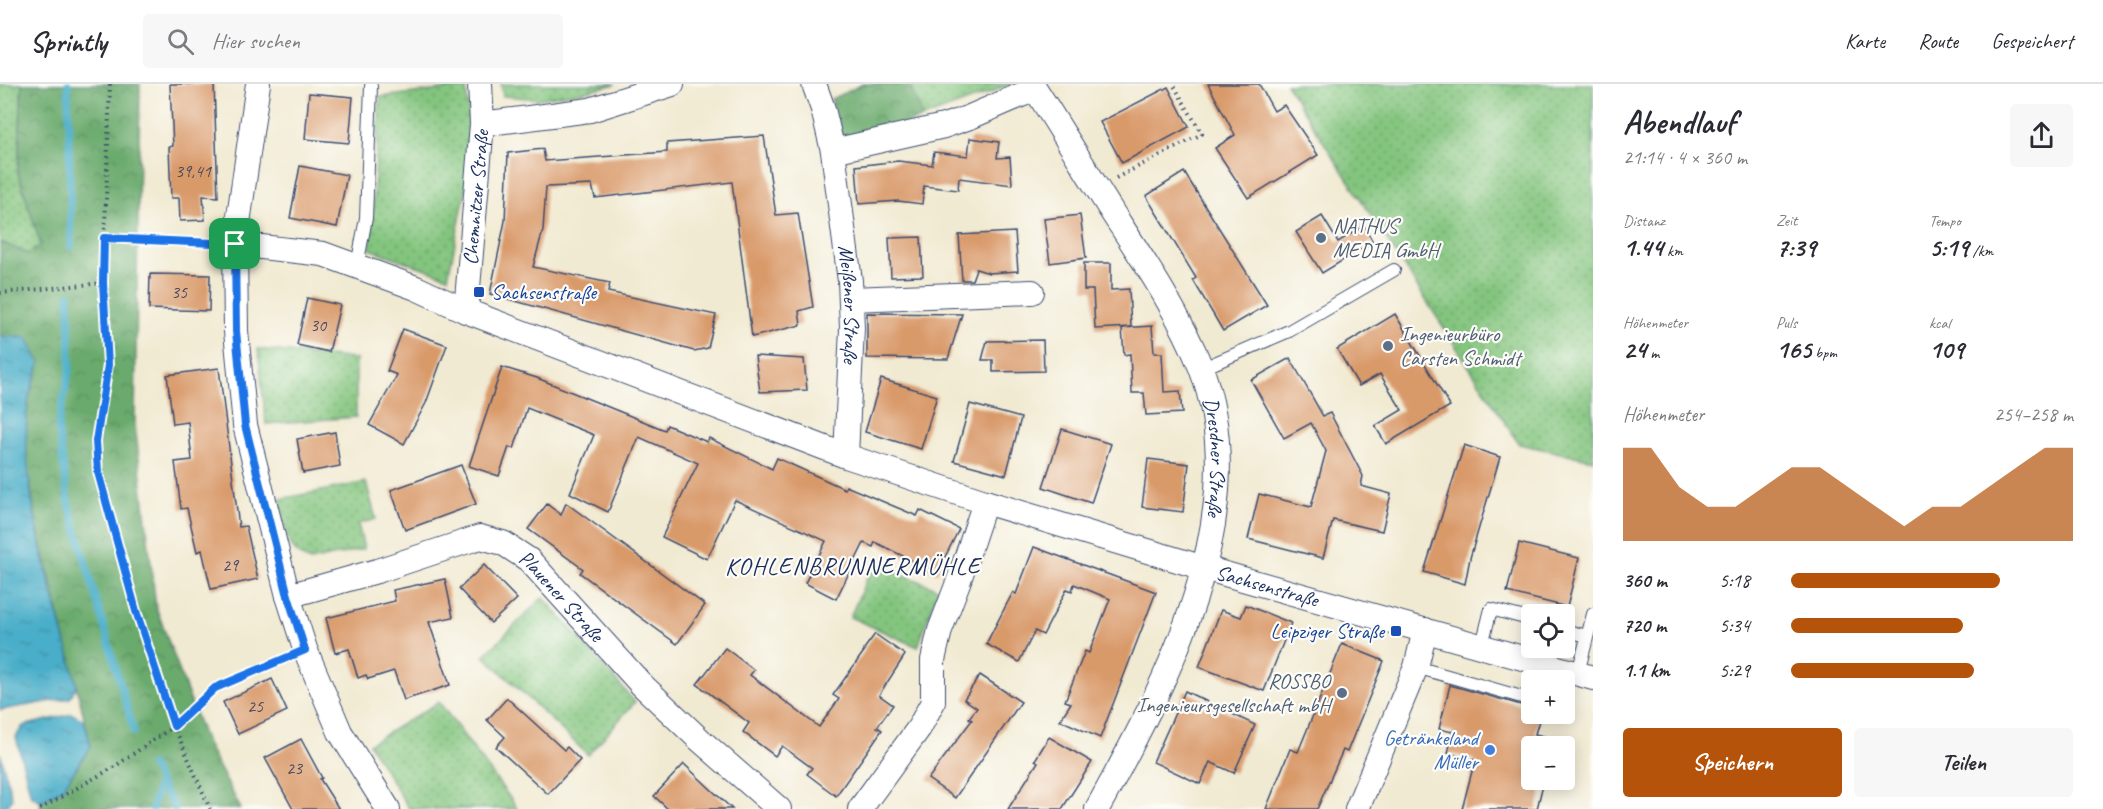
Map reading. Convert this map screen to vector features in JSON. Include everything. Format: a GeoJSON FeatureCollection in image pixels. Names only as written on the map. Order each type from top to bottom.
{"type":"FeatureCollection","features":[{"type":"Feature","properties":{"kind":"street"},"geometry":{"type":"LineString","coordinates":[[258,84],[235,244],[236,331],[245,425],[288,596],[305,650],[340,732],[388,809]]}},
{"type":"Feature","properties":{"kind":"street","name":"Chemnitzer Straße"},"geometry":{"type":"LineString","coordinates":[[466,311],[482,124],[480,84]]}},
{"type":"Feature","properties":{"kind":"street"},"geometry":{"type":"LineString","coordinates":[[482,124],[590,110],[672,84]]}},
{"type":"Feature","properties":{"kind":"street","name":"Meißener Straße"},"geometry":{"type":"LineString","coordinates":[[814,84],[823,109],[833,151],[851,299],[852,328],[846,456]]}},
{"type":"Feature","properties":{"kind":"street"},"geometry":{"type":"LineString","coordinates":[[833,151],[944,126],[970,117],[1033,86]]}},
{"type":"Feature","properties":{"kind":"street","name":"Dresdner Straße"},"geometry":{"type":"LineString","coordinates":[[1033,86],[1166,296],[1201,369],[1210,397],[1217,434],[1218,475],[1204,568],[1193,606],[1159,691],[1137,738],[1097,809]]}},
{"type":"Feature","properties":{"kind":"street","name":"Sachsenstraße"},"geometry":{"type":"LineString","coordinates":[[235,244],[323,254],[846,456],[985,502],[1204,568],[1482,645],[1579,675]]}},
{"type":"Feature","properties":{"kind":"street"},"geometry":{"type":"LineString","coordinates":[[851,299],[1032,292]]}},
{"type":"Feature","properties":{"kind":"street"},"geometry":{"type":"LineString","coordinates":[[860,809],[919,728],[933,702],[933,660],[940,630],[985,502]]}},
{"type":"Feature","properties":{"kind":"street","name":"Plauener Straße"},"geometry":{"type":"LineString","coordinates":[[288,596],[377,571],[480,537],[503,543],[529,560],[658,700],[779,809]]}},
{"type":"Feature","properties":{"kind":"street"},"geometry":{"type":"LineString","coordinates":[[1357,809],[1416,667],[1425,630]]}},
{"type":"Feature","properties":{"kind":"lane"},"geometry":{"type":"LineString","coordinates":[[357,266],[366,218],[371,86]]}},
{"type":"Feature","properties":{"kind":"lane","name":"Dresdner Straße"},"geometry":{"type":"LineString","coordinates":[[1201,369],[1289,331],[1394,270]]}},
{"type":"Feature","properties":{"kind":"lane"},"geometry":{"type":"LineString","coordinates":[[1482,645],[1491,609],[1521,617]]}},
{"type":"Feature","properties":{"kind":"lane"},"geometry":{"type":"LineString","coordinates":[[1579,675],[1593,614]]}},
{"type":"Feature","properties":{"kind":"lane"},"geometry":{"type":"LineString","coordinates":[[1575,633],[1587,636]]}},
{"type":"Feature","properties":{"kind":"lane"},"geometry":{"type":"LineString","coordinates":[[1416,667],[1521,697]]}},
{"type":"Feature","properties":{"kind":"path"},"geometry":{"type":"LineString","coordinates":[[110,84],[103,283],[108,365],[96,441],[98,472],[136,611],[174,726],[210,809]]}},
{"type":"Feature","properties":{"kind":"path"},"geometry":{"type":"LineString","coordinates":[[1097,188],[1202,134],[1173,84]]}},
{"type":"Feature","properties":{"kind":"path"},"geometry":{"type":"LineString","coordinates":[[104,238],[235,244]]}},
{"type":"Feature","properties":{"kind":"path"},"geometry":{"type":"LineString","coordinates":[[0,293],[103,283]]}},
{"type":"Feature","properties":{"kind":"path"},"geometry":{"type":"LineString","coordinates":[[40,809],[114,767],[174,726],[215,688],[305,650]]}},
{"type":"Feature","properties":{"kind":"green space"},"geometry":{"type":"Polygon","coordinates":[[[0,84],[22,84],[18,173],[41,245],[28,254],[0,242],[0,84]]]}},
{"type":"Feature","properties":{"kind":"green space"},"geometry":{"type":"Polygon","coordinates":[[[22,84],[140,84],[135,424],[156,607],[205,740],[241,809],[40,809],[41,801],[63,788],[91,746],[36,522],[25,450],[28,400],[40,363],[27,338],[0,336],[0,242],[28,254],[41,245],[18,173],[22,84]]]}},
{"type":"Feature","properties":{"kind":"green space"},"geometry":{"type":"Polygon","coordinates":[[[501,84],[616,84],[538,99],[503,96],[501,84]]]}},
{"type":"Feature","properties":{"kind":"green space"},"geometry":{"type":"Polygon","coordinates":[[[863,84],[909,84],[923,118],[843,142],[831,99],[863,84]]]}},
{"type":"Feature","properties":{"kind":"green space"},"geometry":{"type":"Polygon","coordinates":[[[909,84],[1010,84],[1011,85],[923,118],[909,84]]]}},
{"type":"Feature","properties":{"kind":"green space"},"geometry":{"type":"Polygon","coordinates":[[[1286,84],[1593,84],[1593,460],[1519,444],[1286,84]]]}},
{"type":"Feature","properties":{"kind":"green space"},"geometry":{"type":"Polygon","coordinates":[[[466,87],[470,123],[466,190],[448,277],[370,249],[380,97],[466,87]]]}},
{"type":"Feature","properties":{"kind":"green space"},"geometry":{"type":"Polygon","coordinates":[[[258,349],[356,359],[356,417],[266,424],[258,349]]]}},
{"type":"Feature","properties":{"kind":"green space"},"geometry":{"type":"Polygon","coordinates":[[[366,482],[376,519],[358,524],[364,549],[310,561],[301,557],[290,544],[287,536],[280,499],[366,482]]]}},
{"type":"Feature","properties":{"kind":"green space"},"geometry":{"type":"Polygon","coordinates":[[[874,562],[938,589],[918,647],[850,617],[874,562]]]}},
{"type":"Feature","properties":{"kind":"green space"},"geometry":{"type":"Polygon","coordinates":[[[543,597],[635,702],[588,755],[484,656],[543,597]]]}},
{"type":"Feature","properties":{"kind":"green space"},"geometry":{"type":"Polygon","coordinates":[[[439,702],[517,809],[409,809],[369,744],[439,702]]]}},
{"type":"Feature","properties":{"kind":"water"},"geometry":{"type":"Polygon","coordinates":[[[0,336],[27,338],[40,363],[28,403],[26,437],[28,473],[33,509],[49,581],[77,685],[70,698],[0,710],[0,336]]]}},
{"type":"Feature","properties":{"kind":"water"},"geometry":{"type":"Polygon","coordinates":[[[72,714],[84,720],[91,746],[63,788],[41,801],[31,796],[16,737],[23,726],[72,714]]]}},
{"type":"Feature","properties":{"kind":"water"},"geometry":{"type":"Polygon","coordinates":[[[0,753],[12,798],[6,809],[0,809],[0,753]]]}},
{"type":"Feature","properties":{"kind":"building"},"geometry":{"type":"Polygon","coordinates":[[[170,84],[214,84],[218,197],[203,196],[205,220],[180,221],[179,198],[171,198],[169,147],[173,146],[170,84]]]}},
{"type":"Feature","properties":{"kind":"building"},"geometry":{"type":"Polygon","coordinates":[[[1208,84],[1259,84],[1274,111],[1284,105],[1318,155],[1248,198],[1215,148],[1235,135],[1208,84]]]}},
{"type":"Feature","properties":{"kind":"building"},"geometry":{"type":"Polygon","coordinates":[[[1168,87],[1189,127],[1122,163],[1100,122],[1168,87]]]}},
{"type":"Feature","properties":{"kind":"building"},"geometry":{"type":"Polygon","coordinates":[[[309,93],[353,97],[349,143],[305,139],[309,93]]]}},
{"type":"Feature","properties":{"kind":"building"},"geometry":{"type":"Polygon","coordinates":[[[764,136],[776,215],[798,213],[813,307],[799,311],[801,325],[752,337],[732,182],[595,198],[592,185],[546,187],[543,230],[533,267],[610,283],[608,292],[716,315],[708,348],[694,351],[490,294],[505,221],[508,153],[543,149],[545,161],[667,152],[667,143],[764,136]]]}},
{"type":"Feature","properties":{"kind":"building"},"geometry":{"type":"Polygon","coordinates":[[[970,138],[999,142],[997,158],[1010,157],[1012,185],[959,178],[958,190],[924,186],[922,204],[898,201],[859,204],[856,166],[898,161],[932,165],[934,152],[968,156],[970,138]]]}},
{"type":"Feature","properties":{"kind":"building"},"geometry":{"type":"Polygon","coordinates":[[[300,166],[347,175],[337,227],[290,218],[300,166]]]}},
{"type":"Feature","properties":{"kind":"building"},"geometry":{"type":"Polygon","coordinates":[[[1184,172],[1267,305],[1223,331],[1193,280],[1196,278],[1146,196],[1184,172]]]}},
{"type":"Feature","properties":{"kind":"building"},"geometry":{"type":"Polygon","coordinates":[[[1080,215],[1086,258],[1050,263],[1044,219],[1080,215]]]}},
{"type":"Feature","properties":{"kind":"building"},"geometry":{"type":"Polygon","coordinates":[[[1322,216],[1338,242],[1364,226],[1373,242],[1322,273],[1296,232],[1322,216]]]}},
{"type":"Feature","properties":{"kind":"building"},"geometry":{"type":"Polygon","coordinates":[[[1015,232],[1018,271],[989,273],[976,269],[972,280],[962,280],[959,235],[1015,232]]]}},
{"type":"Feature","properties":{"kind":"building"},"geometry":{"type":"Polygon","coordinates":[[[921,237],[923,276],[891,277],[889,238],[921,237]]]}},
{"type":"Feature","properties":{"kind":"building"},"geometry":{"type":"Polygon","coordinates":[[[1084,263],[1111,263],[1111,290],[1129,289],[1131,327],[1095,329],[1093,290],[1084,290],[1084,263]]]}},
{"type":"Feature","properties":{"kind":"building"},"geometry":{"type":"Polygon","coordinates":[[[150,274],[210,275],[209,311],[149,309],[150,274]]]}},
{"type":"Feature","properties":{"kind":"building"},"geometry":{"type":"Polygon","coordinates":[[[307,298],[340,305],[329,352],[297,345],[307,298]]]}},
{"type":"Feature","properties":{"kind":"building"},"geometry":{"type":"Polygon","coordinates":[[[867,313],[962,314],[948,359],[867,358],[867,313]]]}},
{"type":"Feature","properties":{"kind":"building"},"geometry":{"type":"Polygon","coordinates":[[[1395,314],[1450,406],[1386,444],[1375,426],[1402,410],[1380,374],[1359,386],[1337,349],[1395,314]]]}},
{"type":"Feature","properties":{"kind":"building"},"geometry":{"type":"Polygon","coordinates":[[[1152,326],[1154,353],[1162,353],[1164,392],[1180,391],[1182,413],[1146,415],[1144,393],[1132,393],[1130,354],[1124,355],[1122,328],[1152,326]]]}},
{"type":"Feature","properties":{"kind":"building"},"geometry":{"type":"Polygon","coordinates":[[[403,329],[447,345],[426,403],[404,444],[369,425],[397,375],[387,371],[403,329]]]}},
{"type":"Feature","properties":{"kind":"building"},"geometry":{"type":"Polygon","coordinates":[[[1043,340],[1044,371],[993,372],[993,360],[982,360],[987,341],[1043,340]]]}},
{"type":"Feature","properties":{"kind":"building"},"geometry":{"type":"Polygon","coordinates":[[[755,356],[804,359],[807,390],[760,392],[755,356]]]}},
{"type":"Feature","properties":{"kind":"building"},"geometry":{"type":"Polygon","coordinates":[[[1290,358],[1323,416],[1330,413],[1363,476],[1361,486],[1391,494],[1382,531],[1333,520],[1323,558],[1248,539],[1259,494],[1311,507],[1326,451],[1311,423],[1284,438],[1251,380],[1290,358]]]}},
{"type":"Feature","properties":{"kind":"building"},"geometry":{"type":"Polygon","coordinates":[[[502,367],[537,378],[665,430],[667,425],[707,442],[709,438],[772,469],[777,458],[845,489],[846,486],[917,516],[920,510],[959,529],[937,573],[875,542],[873,547],[864,543],[836,599],[805,583],[826,541],[735,500],[707,559],[662,537],[698,463],[639,437],[608,512],[570,493],[594,435],[527,408],[514,449],[509,447],[499,476],[469,466],[502,367]]]}},
{"type":"Feature","properties":{"kind":"building"},"geometry":{"type":"Polygon","coordinates":[[[219,368],[239,527],[246,526],[258,579],[211,589],[202,550],[197,552],[187,508],[181,509],[175,462],[192,460],[188,422],[173,424],[167,375],[219,368]]]}},
{"type":"Feature","properties":{"kind":"building"},"geometry":{"type":"Polygon","coordinates":[[[881,379],[937,396],[921,449],[865,432],[881,379]]]}},
{"type":"Feature","properties":{"kind":"building"},"geometry":{"type":"Polygon","coordinates":[[[970,404],[1021,418],[1006,475],[954,461],[970,404]]]}},
{"type":"Feature","properties":{"kind":"building"},"geometry":{"type":"Polygon","coordinates":[[[1062,429],[1111,444],[1091,503],[1043,487],[1062,429]]]}},
{"type":"Feature","properties":{"kind":"building"},"geometry":{"type":"Polygon","coordinates":[[[335,432],[340,466],[303,473],[297,439],[335,432]]]}},
{"type":"Feature","properties":{"kind":"building"},"geometry":{"type":"Polygon","coordinates":[[[1464,445],[1500,457],[1470,558],[1465,584],[1424,572],[1464,445]]]}},
{"type":"Feature","properties":{"kind":"building"},"geometry":{"type":"Polygon","coordinates":[[[1148,459],[1189,464],[1183,512],[1142,507],[1148,459]]]}},
{"type":"Feature","properties":{"kind":"building"},"geometry":{"type":"Polygon","coordinates":[[[461,465],[476,504],[405,530],[391,490],[461,465]]]}},
{"type":"Feature","properties":{"kind":"building"},"geometry":{"type":"Polygon","coordinates":[[[566,503],[705,605],[677,644],[580,573],[583,569],[528,529],[547,504],[561,515],[566,503]]]}},
{"type":"Feature","properties":{"kind":"building"},"geometry":{"type":"Polygon","coordinates":[[[1519,543],[1579,558],[1568,604],[1555,604],[1507,592],[1519,543]]]}},
{"type":"Feature","properties":{"kind":"building"},"geometry":{"type":"Polygon","coordinates":[[[1034,547],[1156,592],[1100,738],[1060,720],[1071,703],[1065,701],[1085,651],[1089,653],[1110,599],[1074,584],[1072,591],[1067,589],[1043,635],[1035,631],[1019,662],[986,644],[1013,592],[1016,594],[1034,547]]]}},
{"type":"Feature","properties":{"kind":"building"},"geometry":{"type":"Polygon","coordinates":[[[484,565],[517,599],[491,623],[459,589],[484,565]]]}},
{"type":"Feature","properties":{"kind":"building"},"geometry":{"type":"Polygon","coordinates":[[[445,579],[453,617],[429,622],[450,685],[404,700],[394,671],[368,679],[366,675],[358,678],[349,649],[335,653],[326,618],[395,601],[393,590],[445,579]]]}},
{"type":"Feature","properties":{"kind":"building"},"geometry":{"type":"Polygon","coordinates":[[[1246,605],[1291,623],[1264,691],[1199,667],[1221,610],[1241,617],[1246,605]]]}},
{"type":"Feature","properties":{"kind":"building"},"geometry":{"type":"Polygon","coordinates":[[[875,634],[905,655],[879,695],[893,705],[877,727],[882,730],[836,796],[807,774],[812,768],[782,746],[775,756],[743,732],[749,723],[697,684],[725,648],[754,670],[750,675],[819,727],[839,699],[833,695],[875,634]]]}},
{"type":"Feature","properties":{"kind":"building"},"geometry":{"type":"Polygon","coordinates":[[[1342,644],[1384,661],[1347,752],[1343,750],[1317,809],[1266,809],[1290,749],[1298,752],[1342,644]]]}},
{"type":"Feature","properties":{"kind":"building"},"geometry":{"type":"Polygon","coordinates":[[[980,675],[1021,702],[955,798],[928,779],[972,720],[969,718],[977,708],[964,699],[980,675]]]}},
{"type":"Feature","properties":{"kind":"building"},"geometry":{"type":"Polygon","coordinates":[[[272,679],[287,711],[238,734],[223,702],[272,679]]]}},
{"type":"Feature","properties":{"kind":"building","name":"Getränkeland Müller"},"geometry":{"type":"Polygon","coordinates":[[[1450,685],[1521,705],[1521,724],[1538,724],[1535,734],[1543,736],[1521,736],[1521,790],[1542,790],[1537,809],[1462,809],[1475,760],[1448,753],[1453,732],[1439,729],[1450,685]]]}},
{"type":"Feature","properties":{"kind":"building"},"geometry":{"type":"Polygon","coordinates":[[[1185,691],[1255,725],[1234,773],[1210,762],[1200,784],[1153,762],[1185,691]]]}},
{"type":"Feature","properties":{"kind":"building"},"geometry":{"type":"Polygon","coordinates":[[[507,698],[564,750],[567,747],[580,760],[548,794],[496,747],[505,737],[487,720],[507,698]]]}},
{"type":"Feature","properties":{"kind":"building"},"geometry":{"type":"Polygon","coordinates":[[[1049,737],[1092,762],[1062,809],[1008,809],[1038,762],[1035,760],[1049,737]]]}},
{"type":"Feature","properties":{"kind":"building"},"geometry":{"type":"Polygon","coordinates":[[[301,739],[322,778],[320,779],[339,809],[293,809],[265,758],[301,739]]]}},
{"type":"Feature","properties":{"kind":"building"},"geometry":{"type":"Polygon","coordinates":[[[684,764],[732,809],[668,809],[654,796],[684,764]]]}},
{"type":"Feature","properties":{"kind":"waterway"},"geometry":{"type":"LineString","coordinates":[[68,84],[71,247]]}},
{"type":"Feature","properties":{"kind":"waterway"},"geometry":{"type":"LineString","coordinates":[[69,295],[70,367],[58,426],[68,500],[134,732]]}},
{"type":"Feature","properties":{"kind":"waterway"},"geometry":{"type":"LineString","coordinates":[[151,765],[159,781],[152,809]]}},
{"type":"Feature","properties":{"kind":"waterway"},"geometry":{"type":"LineString","coordinates":[[159,781],[175,809]]}},
{"type":"Feature","properties":{"kind":"place","name":"NATHUS MEDIA GmbH"},"geometry":{"type":"Point","coordinates":[1321,238]}},
{"type":"Feature","properties":{"kind":"place","name":"Sachsenstraße"},"geometry":{"type":"Point","coordinates":[479,292]}},
{"type":"Feature","properties":{"kind":"place","name":"Ingenieurbüro Carsten Schmidt"},"geometry":{"type":"Point","coordinates":[1388,346]}},
{"type":"Feature","properties":{"kind":"place","name":"Leipziger Straße"},"geometry":{"type":"Point","coordinates":[1396,631]}},
{"type":"Feature","properties":{"kind":"place","name":"ROSSBO Ingenieursgesellschaft mbH"},"geometry":{"type":"Point","coordinates":[1342,693]}},
{"type":"Feature","properties":{"kind":"place","name":"Getränkeland Müller"},"geometry":{"type":"Point","coordinates":[1490,750]}},
{"type":"Feature","properties":{"kind":"district","name":"KOHLENBRUNNERMÜHLE"},"geometry":{"type":"Point","coordinates":[853,566]}},
{"type":"Feature","properties":{"kind":"route"},"geometry":{"type":"LineString","coordinates":[[104,238],[235,244],[236,331],[245,425],[288,596],[305,650],[215,688],[174,726],[136,611],[98,472],[96,441],[108,365],[103,283],[104,238]]}}]}
